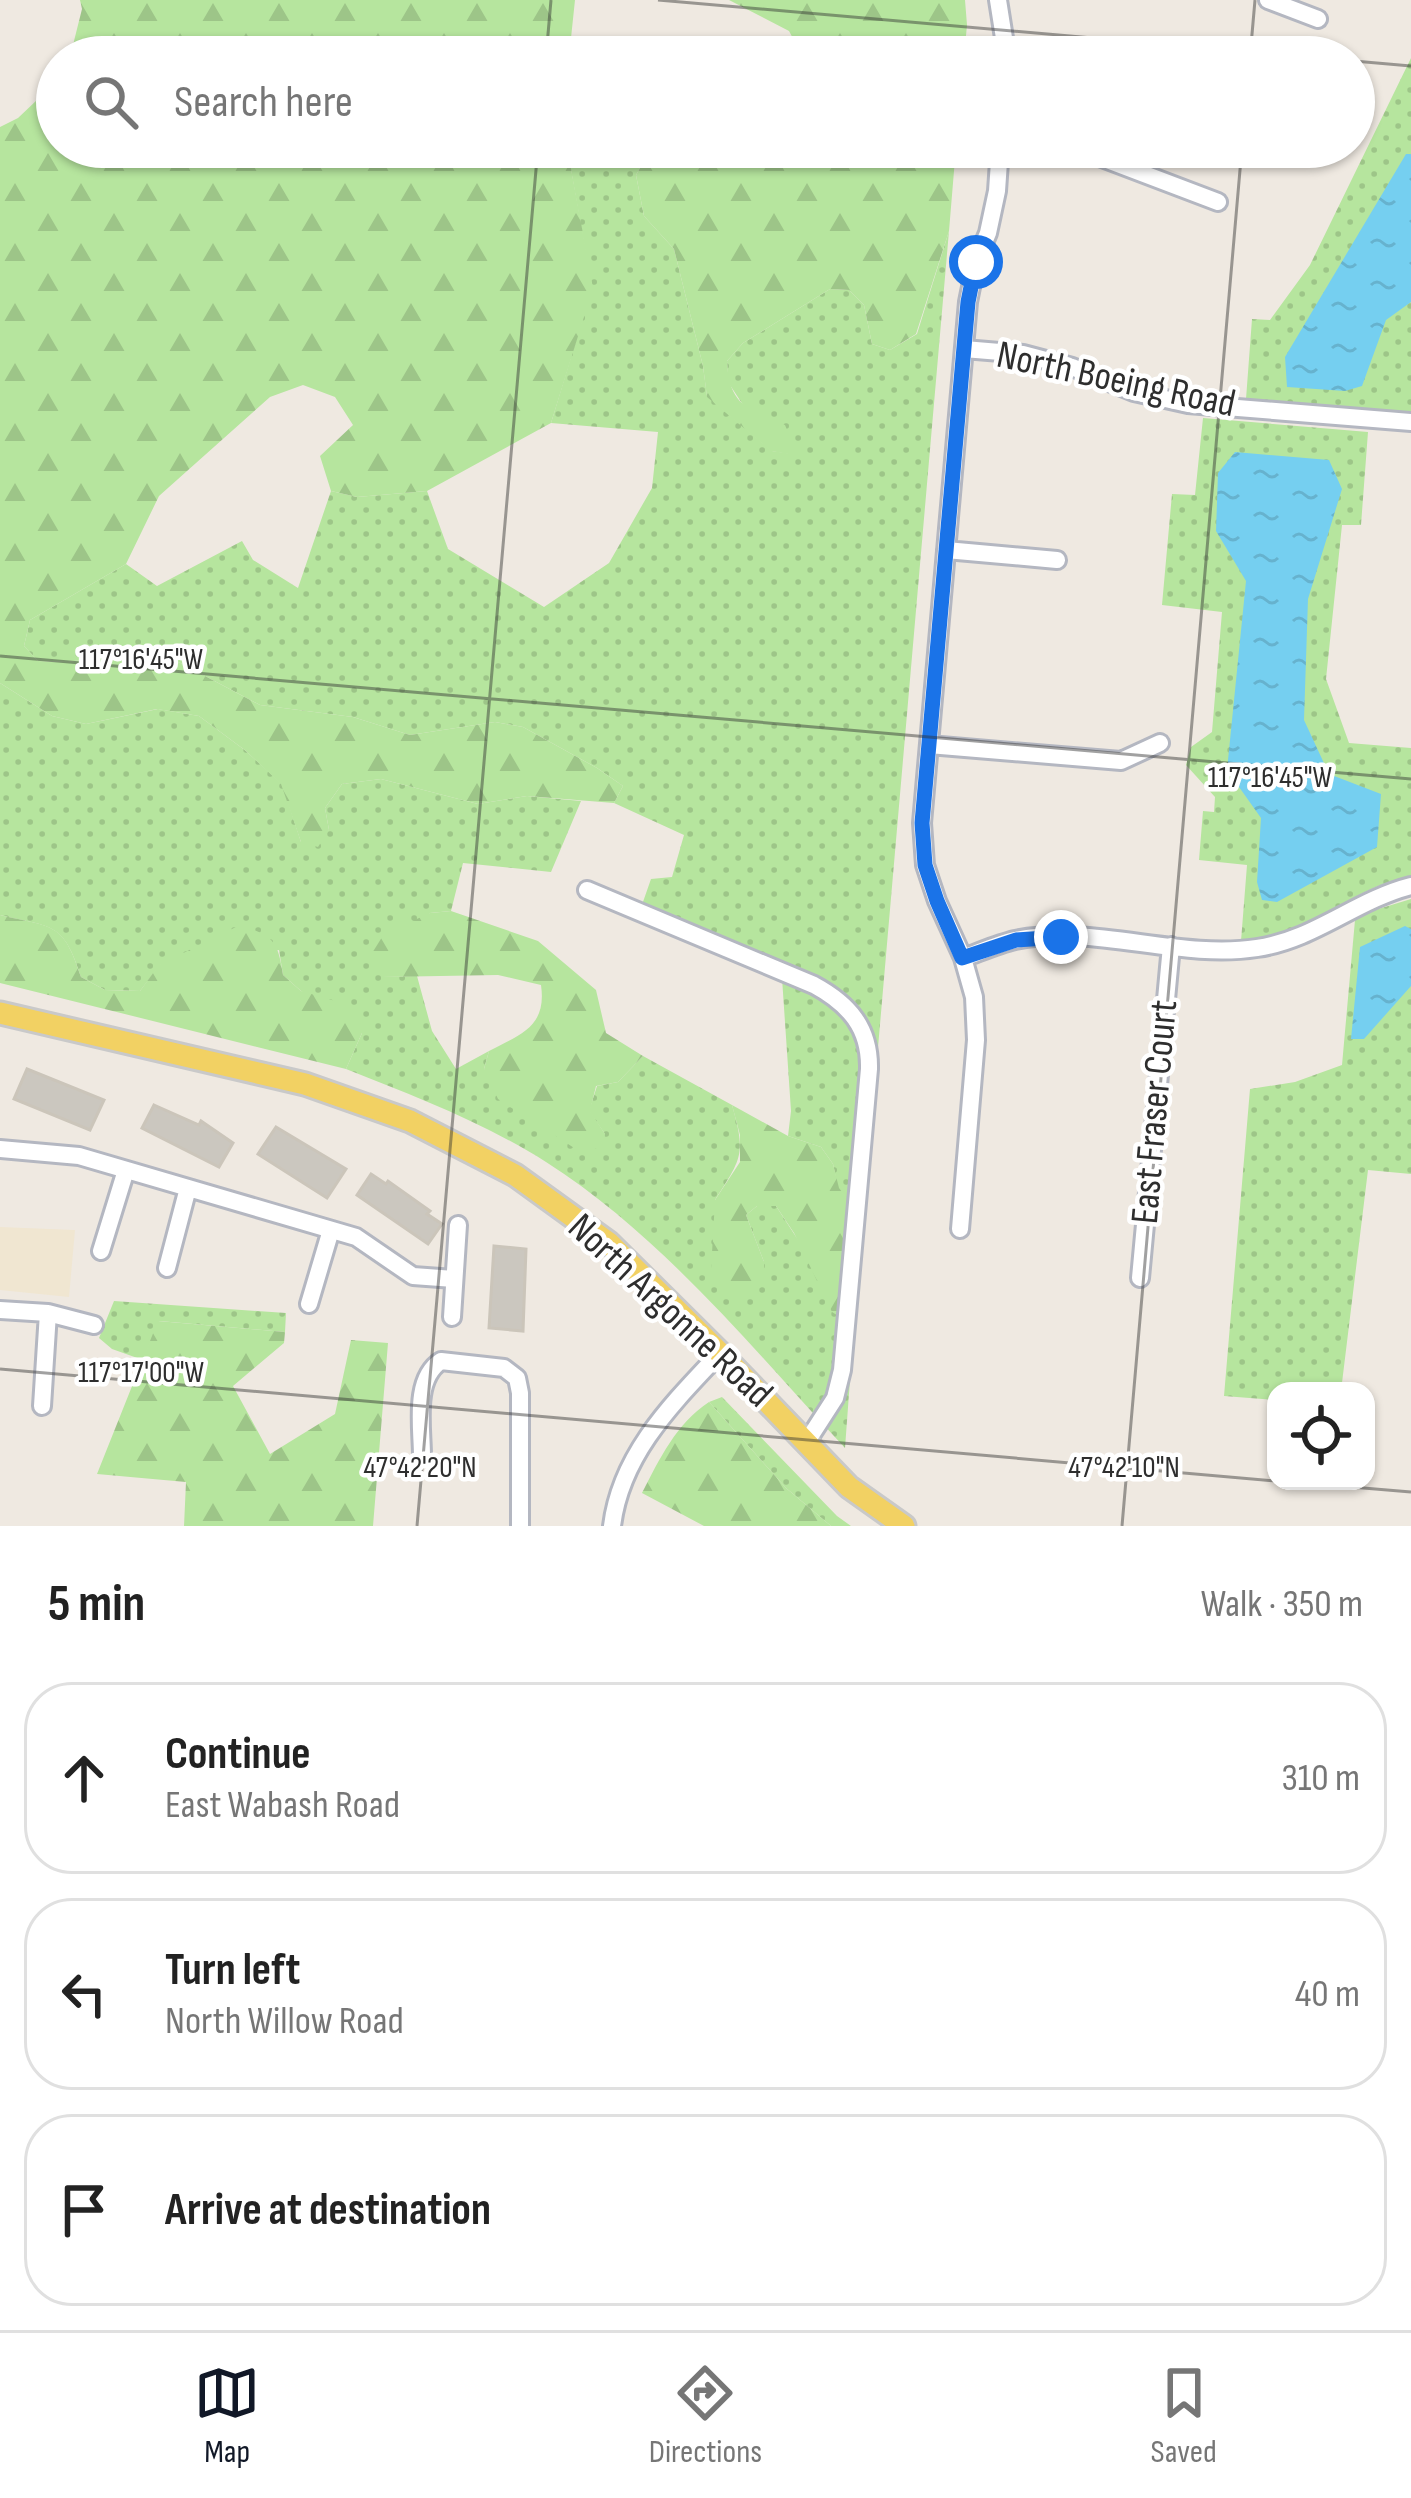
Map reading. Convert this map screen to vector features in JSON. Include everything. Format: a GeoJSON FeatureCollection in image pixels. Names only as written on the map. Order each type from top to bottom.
{"type":"FeatureCollection","features":[{"type":"Feature","properties":{"kind":"main road","name":"North Argonne Road"},"geometry":{"type":"LineString","coordinates":[[0,1013],[305,1084],[410,1121],[515,1175],[609,1243],[849,1487],[904,1526]]}},
{"type":"Feature","properties":{"kind":"street"},"geometry":{"type":"LineString","coordinates":[[998,0],[1003,36]]}},
{"type":"Feature","properties":{"kind":"street"},"geometry":{"type":"LineString","coordinates":[[1268,0],[1318,20]]}},
{"type":"Feature","properties":{"kind":"street"},"geometry":{"type":"LineString","coordinates":[[960,1229],[976,1040],[974,997],[925,865],[922,823],[968,302],[988,232],[999,168]]}},
{"type":"Feature","properties":{"kind":"street"},"geometry":{"type":"LineString","coordinates":[[1128,168],[1218,202]]}},
{"type":"Feature","properties":{"kind":"street","name":"North Boeing Road"},"geometry":{"type":"LineString","coordinates":[[964,350],[1040,358],[1134,392],[1188,404],[1411,422]]}},
{"type":"Feature","properties":{"kind":"street"},"geometry":{"type":"LineString","coordinates":[[946,550],[1057,560]]}},
{"type":"Feature","properties":{"kind":"street"},"geometry":{"type":"LineString","coordinates":[[929,745],[1121,761],[1160,743]]}},
{"type":"Feature","properties":{"kind":"street"},"geometry":{"type":"LineString","coordinates":[[962,958],[1016,940],[1061,937],[1222,951],[1255,949],[1288,942],[1354,906],[1411,886]]}},
{"type":"Feature","properties":{"kind":"street"},"geometry":{"type":"LineString","coordinates":[[587,890],[814,985],[845,1006],[864,1029],[869,1069],[846,1347],[835,1398],[806,1443]]}},
{"type":"Feature","properties":{"kind":"street","name":"East Fraser Court"},"geometry":{"type":"LineString","coordinates":[[1140,1277],[1171,946]]}},
{"type":"Feature","properties":{"kind":"street"},"geometry":{"type":"LineString","coordinates":[[0,1148],[79,1156],[356,1237],[413,1276],[454,1279]]}},
{"type":"Feature","properties":{"kind":"street"},"geometry":{"type":"LineString","coordinates":[[101,1251],[126,1170]]}},
{"type":"Feature","properties":{"kind":"street"},"geometry":{"type":"LineString","coordinates":[[167,1268],[188,1188]]}},
{"type":"Feature","properties":{"kind":"street"},"geometry":{"type":"LineString","coordinates":[[452,1317],[458,1225]]}},
{"type":"Feature","properties":{"kind":"street"},"geometry":{"type":"LineString","coordinates":[[309,1304],[331,1230]]}},
{"type":"Feature","properties":{"kind":"street"},"geometry":{"type":"LineString","coordinates":[[0,1310],[48,1313],[94,1325]]}},
{"type":"Feature","properties":{"kind":"street"},"geometry":{"type":"LineString","coordinates":[[41,1406],[48,1313]]}},
{"type":"Feature","properties":{"kind":"street"},"geometry":{"type":"LineString","coordinates":[[612,1526],[615,1502],[631,1462],[667,1410],[720,1353]]}},
{"type":"Feature","properties":{"kind":"street"},"geometry":{"type":"LineString","coordinates":[[422,1456],[423,1389],[432,1367],[441,1361],[504,1368],[517,1378],[520,1393],[520,1526]]}},
{"type":"Feature","properties":{"kind":"shaded area"},"geometry":{"type":"Polygon","coordinates":[[[0,1227],[75,1230],[69,1297],[0,1290],[0,1227]]]}},
{"type":"Feature","properties":{"kind":"green space"},"geometry":{"type":"Polygon","coordinates":[[[80,0],[575,0],[571,36],[75,36],[80,0]]]}},
{"type":"Feature","properties":{"kind":"green space"},"geometry":{"type":"Polygon","coordinates":[[[729,0],[965,0],[966,36],[792,36],[729,0]]]}},
{"type":"Feature","properties":{"kind":"green space"},"geometry":{"type":"Polygon","coordinates":[[[1411,58],[1411,412],[1246,399],[1252,319],[1270,320],[1310,265],[1357,168],[1375,168],[1375,132],[1411,58]]]}},
{"type":"Feature","properties":{"kind":"green space"},"geometry":{"type":"Polygon","coordinates":[[[36,101],[36,168],[571,168],[593,288],[551,423],[427,491],[357,497],[331,491],[320,456],[353,425],[335,397],[303,385],[270,397],[159,496],[126,564],[30,620],[24,646],[38,661],[68,662],[134,652],[173,659],[260,705],[353,717],[410,735],[495,722],[523,727],[623,786],[614,803],[527,796],[478,804],[381,779],[342,784],[325,808],[329,830],[318,847],[301,842],[281,784],[199,716],[157,709],[86,724],[52,716],[0,683],[0,127],[36,101]]]}},
{"type":"Feature","properties":{"kind":"green space"},"geometry":{"type":"Polygon","coordinates":[[[571,168],[640,168],[636,175],[644,216],[674,249],[707,396],[772,451],[793,454],[745,408],[728,382],[727,361],[743,343],[830,289],[849,290],[864,305],[872,344],[890,350],[917,334],[949,231],[863,1220],[838,1188],[833,1164],[821,1147],[788,1136],[791,1111],[782,978],[637,919],[651,879],[672,877],[684,835],[614,803],[623,786],[597,768],[523,727],[495,722],[410,735],[353,717],[260,705],[173,659],[134,652],[68,662],[38,661],[24,646],[30,620],[126,564],[157,586],[242,541],[253,560],[298,588],[331,491],[357,497],[427,491],[448,549],[544,607],[609,563],[652,488],[658,432],[551,423],[592,288],[571,168]]]}},
{"type":"Feature","properties":{"kind":"green space"},"geometry":{"type":"Polygon","coordinates":[[[640,168],[954,168],[949,231],[916,334],[890,350],[872,344],[864,305],[849,290],[830,289],[743,343],[727,361],[736,397],[751,410],[785,425],[794,455],[771,451],[707,397],[674,249],[644,216],[636,175],[640,168]]]}},
{"type":"Feature","properties":{"kind":"green space"},"geometry":{"type":"Polygon","coordinates":[[[1203,418],[1368,432],[1361,525],[1342,525],[1326,679],[1349,743],[1411,748],[1411,877],[1372,888],[1297,928],[1241,941],[1247,865],[1199,860],[1203,811],[1214,812],[1215,797],[1186,765],[1191,747],[1212,732],[1222,612],[1162,605],[1172,494],[1195,495],[1203,418]]]}},
{"type":"Feature","properties":{"kind":"green space"},"geometry":{"type":"Polygon","coordinates":[[[0,683],[52,716],[86,724],[158,709],[199,716],[282,784],[301,842],[329,830],[325,808],[342,784],[381,779],[478,804],[527,796],[581,801],[551,872],[463,863],[451,911],[430,913],[383,977],[417,976],[432,1031],[456,1069],[489,1051],[484,1069],[605,1134],[589,1111],[597,1086],[618,1082],[643,1056],[732,1105],[739,1155],[715,1200],[764,1262],[746,1215],[757,1206],[776,1206],[854,1326],[845,1448],[704,1295],[588,1191],[498,1134],[346,1069],[362,1033],[283,975],[279,950],[160,965],[140,991],[105,990],[81,977],[68,946],[54,930],[0,915],[0,683]]]}},
{"type":"Feature","properties":{"kind":"green space"},"geometry":{"type":"Polygon","coordinates":[[[1411,899],[1411,1174],[1368,1170],[1342,1382],[1267,1382],[1267,1399],[1224,1396],[1250,1089],[1295,1082],[1342,1065],[1355,920],[1411,899]]]}},
{"type":"Feature","properties":{"kind":"green space"},"geometry":{"type":"Polygon","coordinates":[[[451,911],[538,941],[596,990],[606,1033],[643,1056],[618,1082],[596,1086],[590,1111],[605,1134],[604,1146],[582,1153],[498,1099],[484,1069],[489,1051],[536,1020],[541,985],[498,975],[383,977],[369,958],[384,934],[430,913],[451,911]]]}},
{"type":"Feature","properties":{"kind":"green space"},"geometry":{"type":"Polygon","coordinates":[[[0,915],[54,930],[68,946],[81,977],[105,990],[140,991],[159,965],[240,925],[272,941],[283,975],[301,991],[363,1009],[362,1033],[346,1069],[0,983],[0,915]]]}},
{"type":"Feature","properties":{"kind":"green space"},"geometry":{"type":"Polygon","coordinates":[[[732,1105],[788,1136],[821,1147],[833,1164],[839,1188],[863,1220],[854,1326],[832,1312],[776,1206],[757,1206],[746,1215],[764,1262],[765,1284],[745,1298],[720,1288],[711,1271],[715,1200],[740,1162],[740,1135],[732,1105]]]}},
{"type":"Feature","properties":{"kind":"green space"},"geometry":{"type":"Polygon","coordinates":[[[114,1301],[286,1313],[285,1332],[159,1321],[143,1360],[112,1349],[99,1338],[114,1301]]]}},
{"type":"Feature","properties":{"kind":"green space"},"geometry":{"type":"Polygon","coordinates":[[[158,1321],[285,1332],[284,1343],[233,1386],[270,1454],[335,1414],[351,1340],[388,1343],[373,1526],[184,1526],[186,1482],[97,1474],[158,1321]]]}},
{"type":"Feature","properties":{"kind":"green space"},"geometry":{"type":"Polygon","coordinates":[[[722,1397],[851,1526],[831,1526],[786,1488],[709,1402],[722,1397]]]}},
{"type":"Feature","properties":{"kind":"green space"},"geometry":{"type":"Polygon","coordinates":[[[709,1402],[786,1488],[831,1526],[704,1526],[642,1493],[678,1431],[709,1402]]]}},
{"type":"Feature","properties":{"kind":"water"},"geometry":{"type":"Polygon","coordinates":[[[1406,154],[1411,154],[1411,302],[1386,320],[1362,386],[1345,391],[1287,387],[1285,357],[1406,154]]]}},
{"type":"Feature","properties":{"kind":"water"},"geometry":{"type":"Polygon","coordinates":[[[1235,452],[1329,460],[1342,489],[1308,599],[1304,720],[1329,774],[1381,794],[1377,847],[1277,902],[1262,900],[1257,882],[1261,818],[1227,770],[1246,581],[1216,531],[1218,473],[1235,452]]]}},
{"type":"Feature","properties":{"kind":"water"},"geometry":{"type":"Polygon","coordinates":[[[1405,926],[1411,929],[1411,986],[1364,1039],[1351,1039],[1360,947],[1405,926]]]}},
{"type":"Feature","properties":{"kind":"building"},"geometry":{"type":"Polygon","coordinates":[[[27,1069],[104,1100],[90,1130],[14,1099],[27,1069]]]}},
{"type":"Feature","properties":{"kind":"building"},"geometry":{"type":"Polygon","coordinates":[[[154,1105],[199,1125],[201,1121],[233,1143],[219,1167],[142,1128],[154,1105]]]}},
{"type":"Feature","properties":{"kind":"building"},"geometry":{"type":"Polygon","coordinates":[[[276,1127],[346,1169],[327,1198],[258,1154],[276,1127]]]}},
{"type":"Feature","properties":{"kind":"building"},"geometry":{"type":"Polygon","coordinates":[[[371,1174],[388,1181],[442,1224],[428,1244],[357,1195],[371,1174]]]}},
{"type":"Feature","properties":{"kind":"building"},"geometry":{"type":"Polygon","coordinates":[[[494,1246],[526,1249],[523,1331],[489,1328],[494,1246]]]}},
{"type":"Feature","properties":{"kind":"route"},"geometry":{"type":"LineString","coordinates":[[976,262],[968,302],[922,823],[925,865],[962,958],[1016,940],[1061,937]]}}]}
